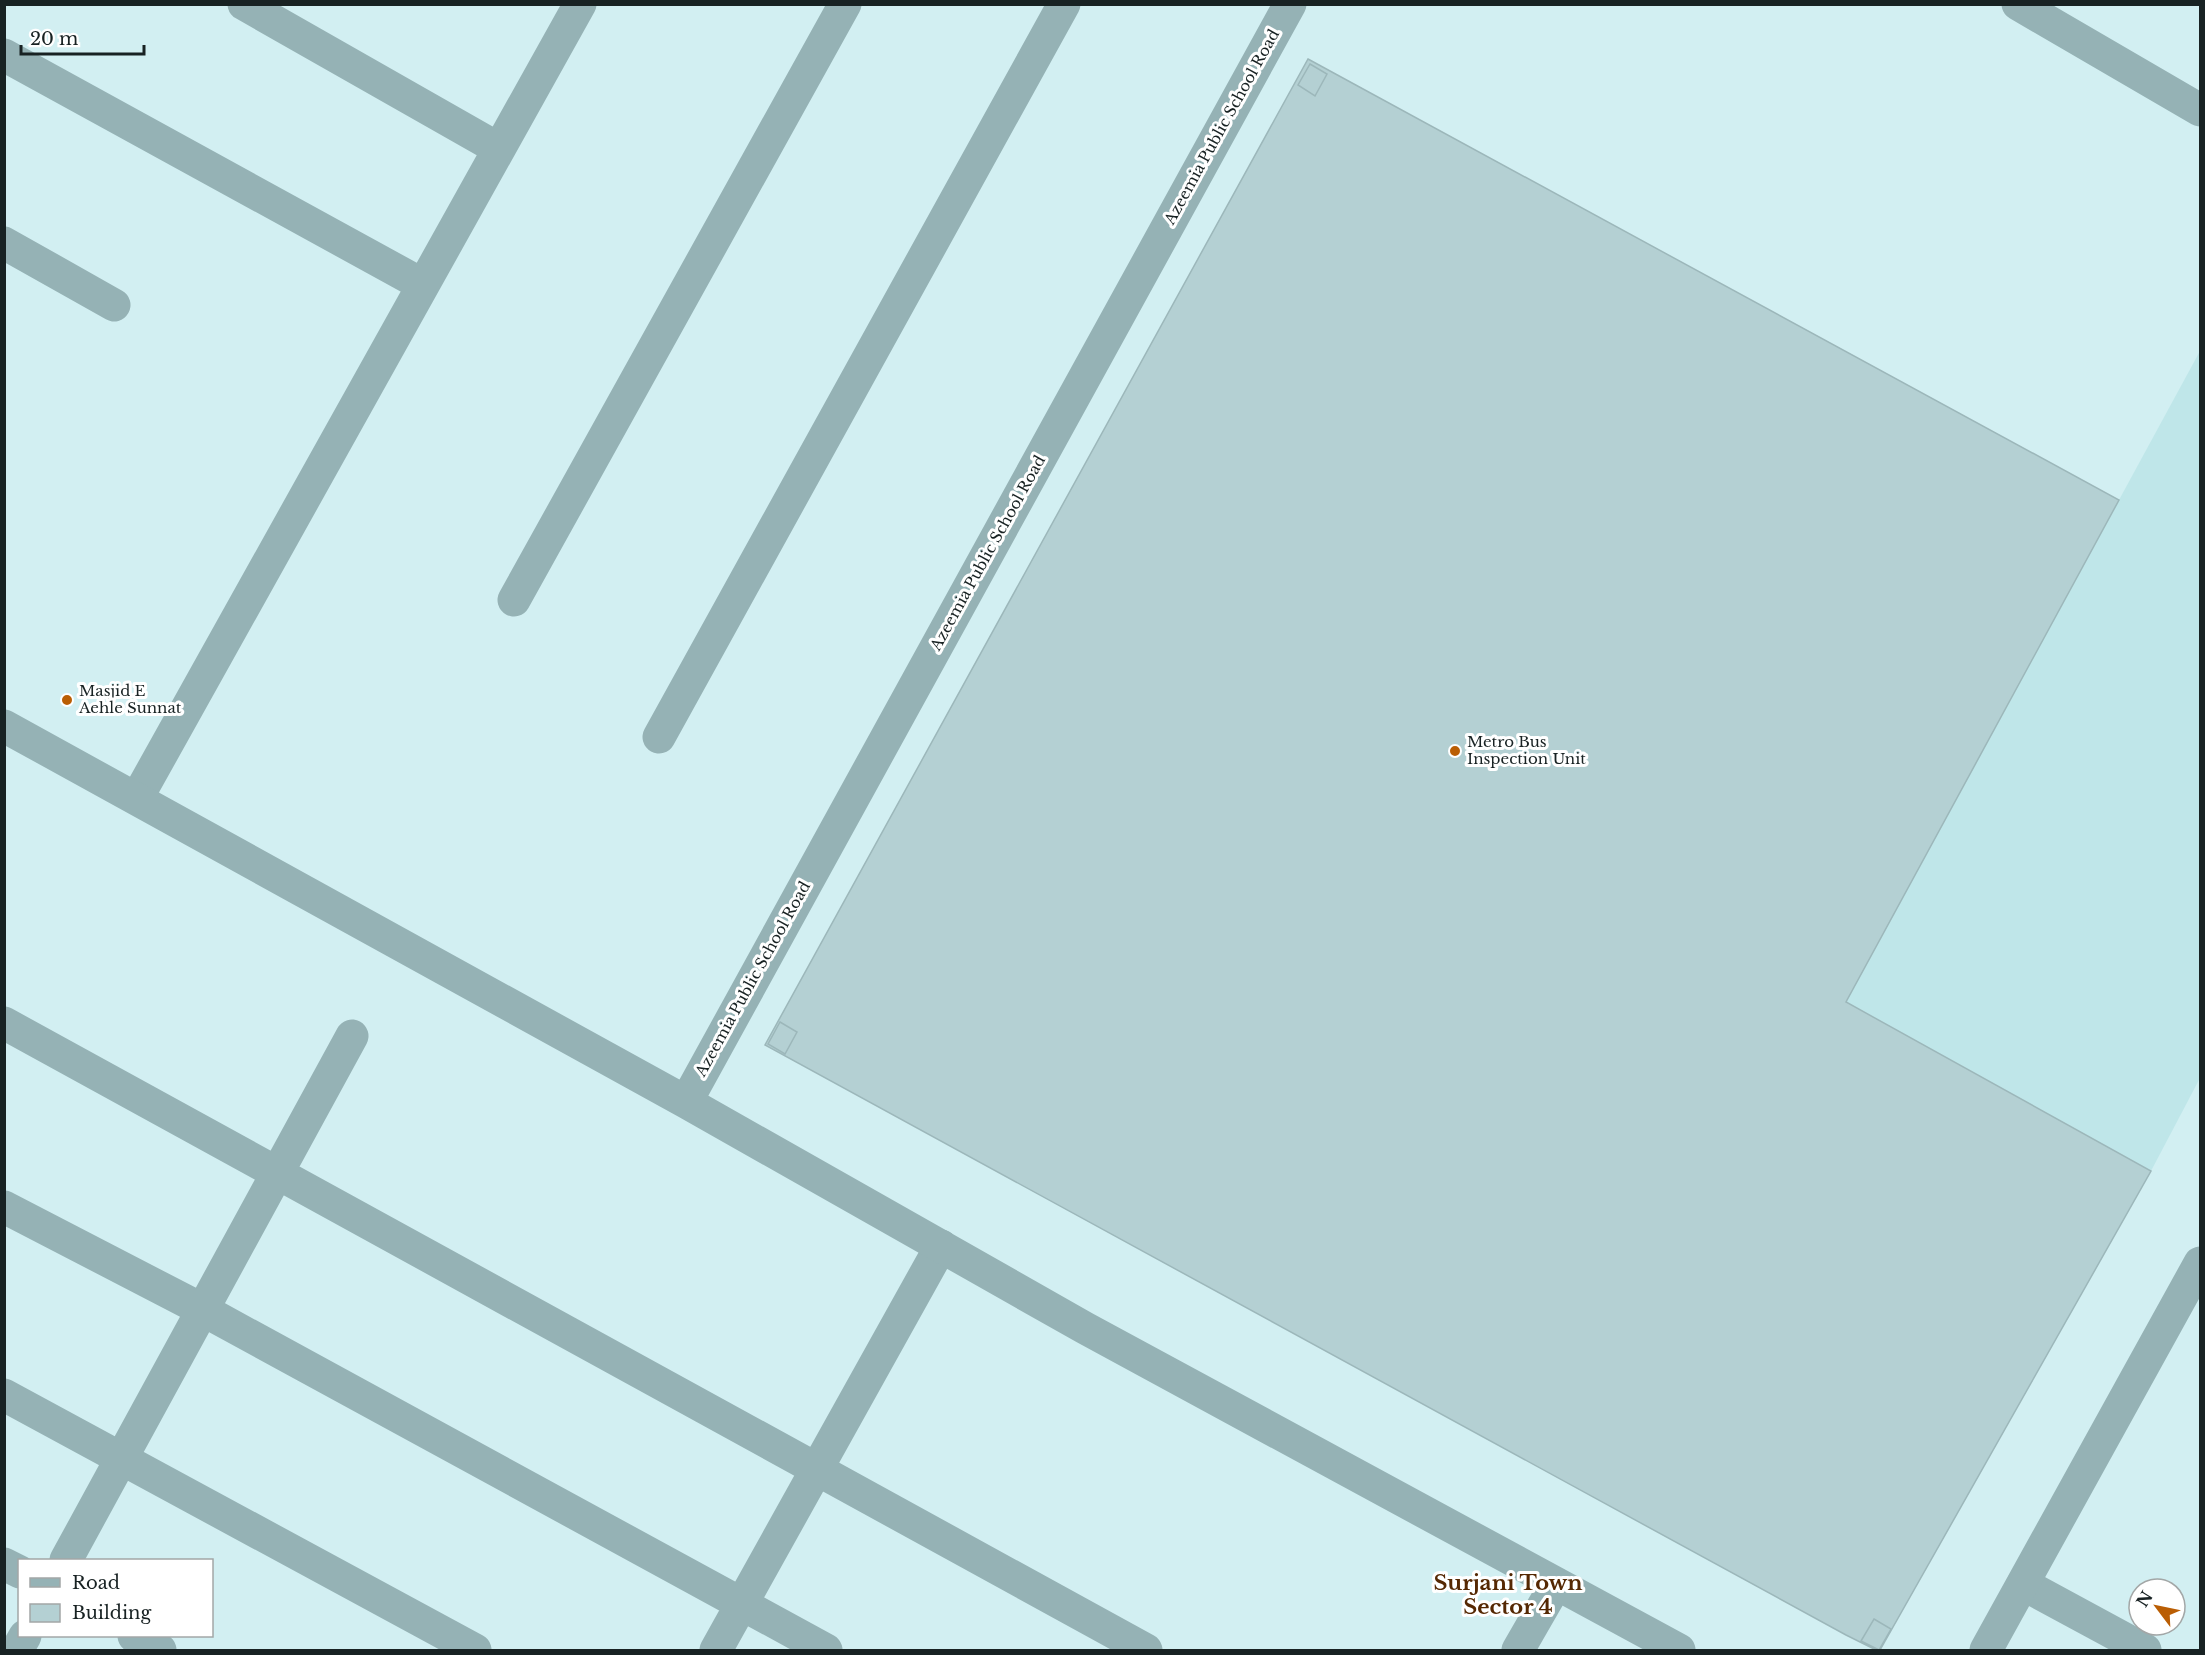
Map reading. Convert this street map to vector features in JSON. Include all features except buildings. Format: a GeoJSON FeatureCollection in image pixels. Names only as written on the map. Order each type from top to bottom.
{"type":"FeatureCollection","features":[{"type":"Feature","properties":{"kind":"street"},"geometry":{"type":"LineString","coordinates":[[244,4],[499,149]]}},
{"type":"Feature","properties":{"kind":"street"},"geometry":{"type":"LineString","coordinates":[[137,798],[580,4]]}},
{"type":"Feature","properties":{"kind":"street"},"geometry":{"type":"LineString","coordinates":[[514,600],[845,4]]}},
{"type":"Feature","properties":{"kind":"street"},"geometry":{"type":"LineString","coordinates":[[659,737],[1064,4]]}},
{"type":"Feature","properties":{"kind":"street","name":"Azeemia Public School Road"},"geometry":{"type":"LineString","coordinates":[[686,1102],[1290,4]]}},
{"type":"Feature","properties":{"kind":"street"},"geometry":{"type":"LineString","coordinates":[[2018,4],[2200,111]]}},
{"type":"Feature","properties":{"kind":"street"},"geometry":{"type":"LineString","coordinates":[[4,55],[423,285]]}},
{"type":"Feature","properties":{"kind":"street"},"geometry":{"type":"LineString","coordinates":[[4,243],[114,305]]}},
{"type":"Feature","properties":{"kind":"street"},"geometry":{"type":"LineString","coordinates":[[4,726],[686,1102],[1085,1328],[1679,1650]]}},
{"type":"Feature","properties":{"kind":"street"},"geometry":{"type":"LineString","coordinates":[[4,1023],[1146,1650]]}},
{"type":"Feature","properties":{"kind":"street"},"geometry":{"type":"LineString","coordinates":[[67,1559],[352,1036]]}},
{"type":"Feature","properties":{"kind":"street"},"geometry":{"type":"LineString","coordinates":[[4,1207],[203,1310],[826,1650]]}},
{"type":"Feature","properties":{"kind":"street"},"geometry":{"type":"LineString","coordinates":[[716,1650],[941,1246]]}},
{"type":"Feature","properties":{"kind":"street"},"geometry":{"type":"LineString","coordinates":[[1986,1650],[2200,1263]]}},
{"type":"Feature","properties":{"kind":"street"},"geometry":{"type":"LineString","coordinates":[[4,1395],[476,1650]]}},
{"type":"Feature","properties":{"kind":"street"},"geometry":{"type":"LineString","coordinates":[[4,1564],[18,1571]]}},
{"type":"Feature","properties":{"kind":"street"},"geometry":{"type":"LineString","coordinates":[[1518,1650],[1556,1584]]}},
{"type":"Feature","properties":{"kind":"street"},"geometry":{"type":"LineString","coordinates":[[2023,1584],[2145,1650]]}},
{"type":"Feature","properties":{"kind":"street"},"geometry":{"type":"LineString","coordinates":[[137,1637],[160,1650]]}},
{"type":"Feature","properties":{"kind":"shaded area"},"geometry":{"type":"Polygon","coordinates":[[[2200,351],[2200,1078],[2151,1171],[1846,1002],[2200,351]]]}},
{"type":"Feature","properties":{"kind":"place","name":"Masjid E Aehle Sunnat"},"geometry":{"type":"Point","coordinates":[67,700]}},
{"type":"Feature","properties":{"kind":"place","name":"Metro Bus Inspection Unit"},"geometry":{"type":"Point","coordinates":[1455,751]}},
{"type":"Feature","properties":{"kind":"district","name":"Surjani Town Sector 4"},"geometry":{"type":"Point","coordinates":[1508,1595]}}]}
